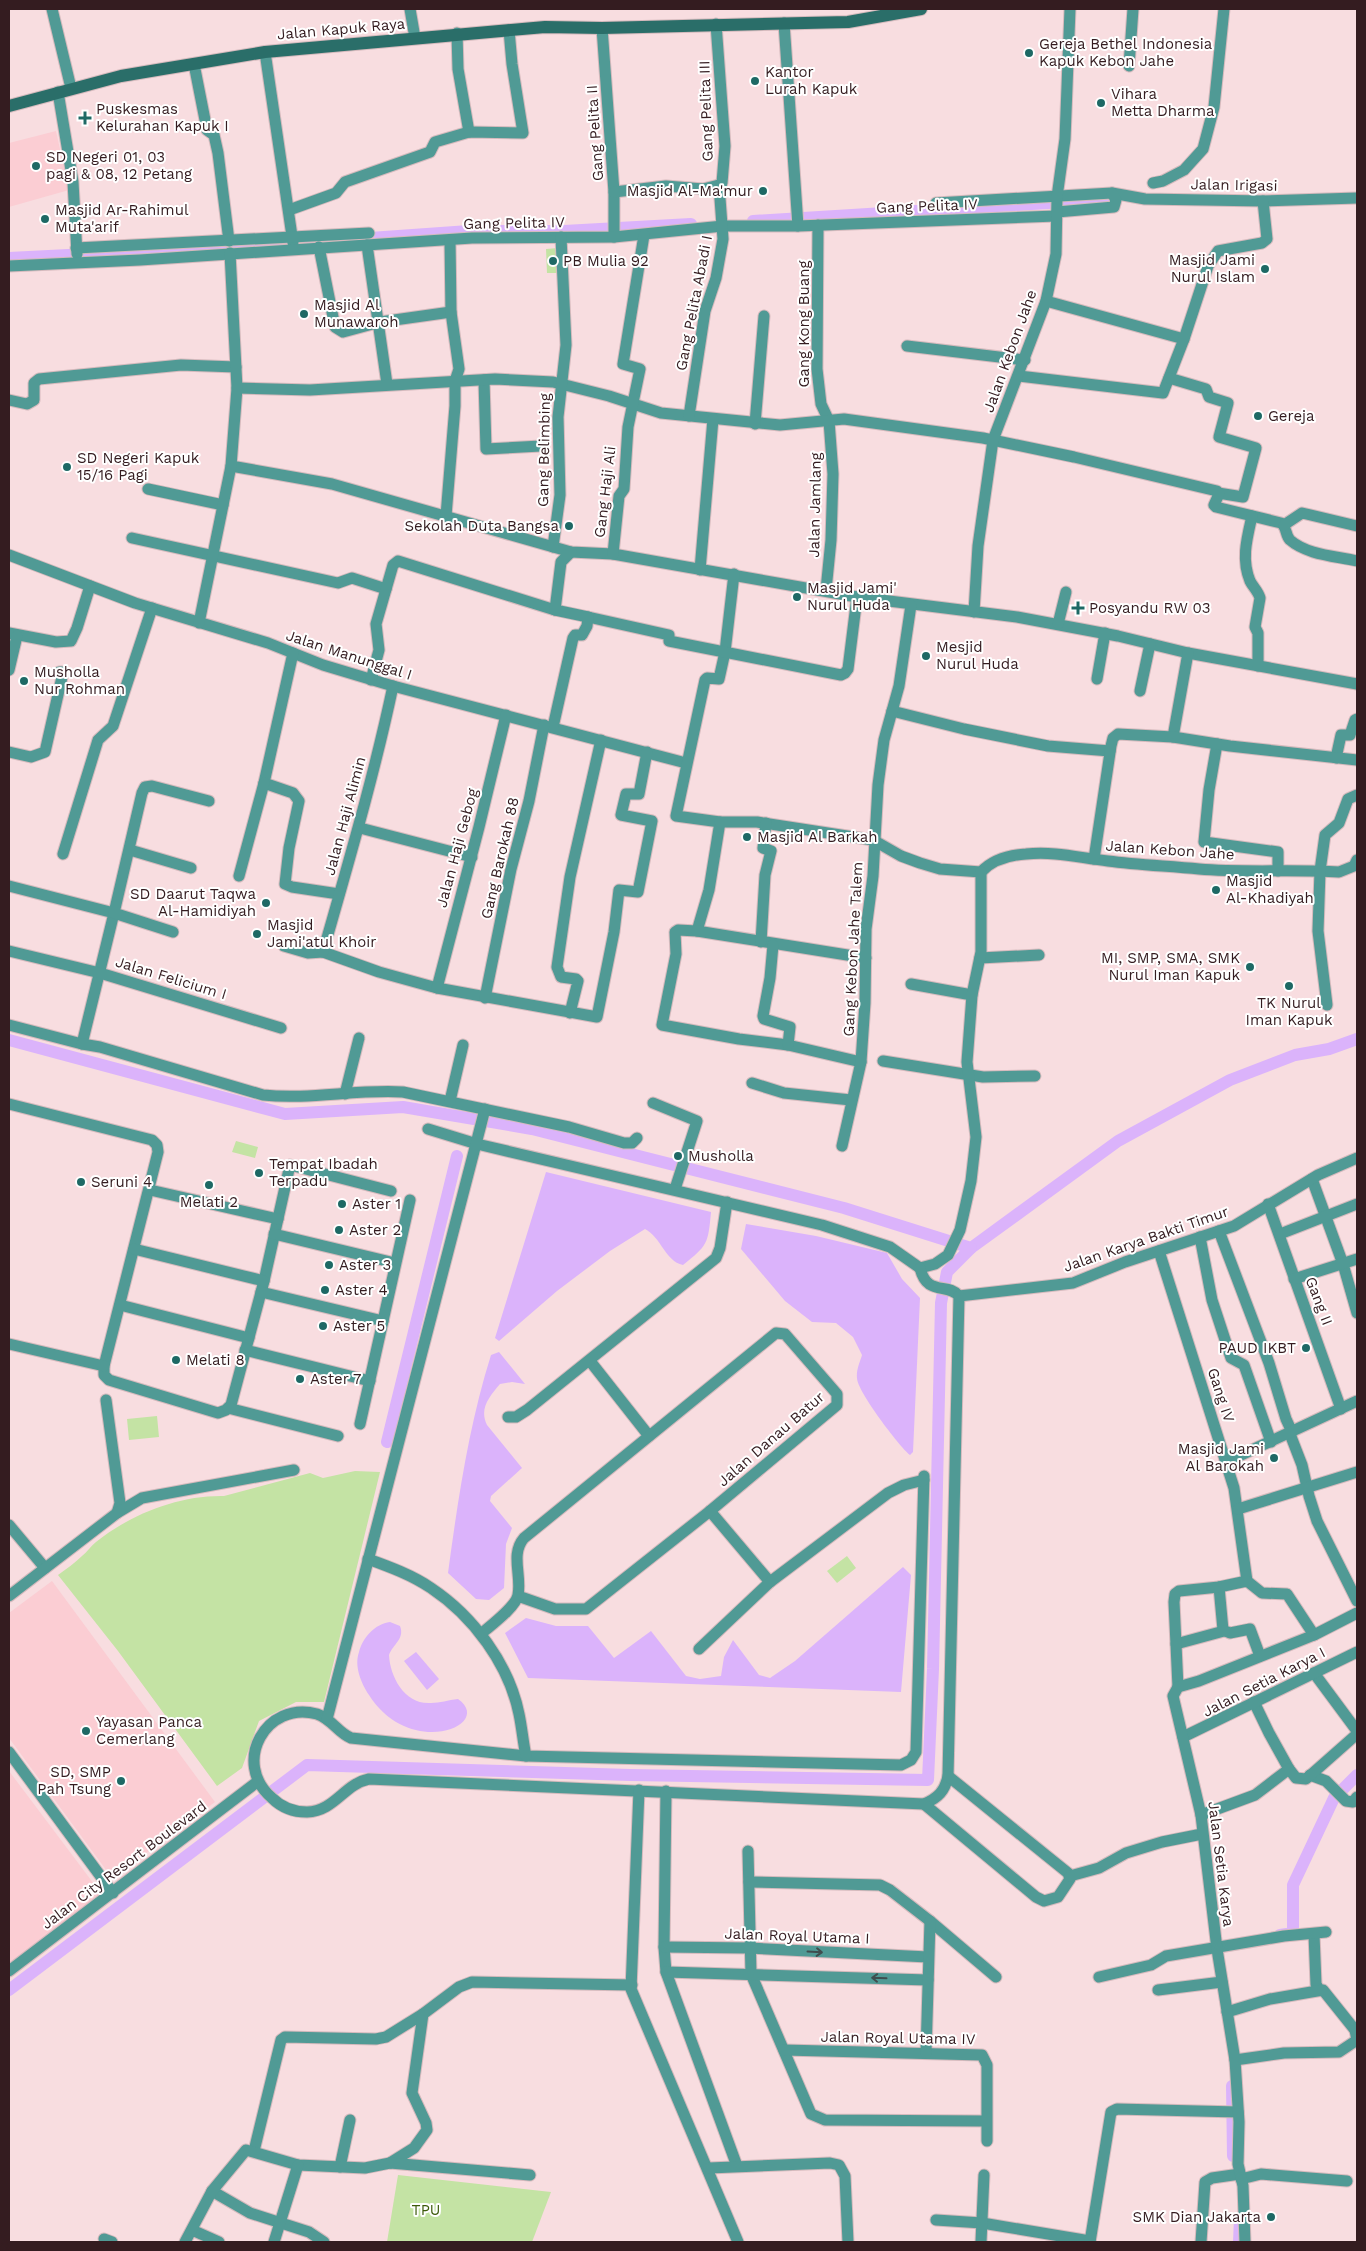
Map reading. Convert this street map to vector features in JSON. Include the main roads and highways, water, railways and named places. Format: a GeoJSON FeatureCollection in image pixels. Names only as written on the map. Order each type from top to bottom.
{"type":"FeatureCollection","features":[{"type":"Feature","properties":{"kind":"main road","name":"Jalan Kapuk Raya"},"geometry":{"type":"LineString","coordinates":[[9,106],[121,76],[265,52],[458,33],[545,27],[602,28],[848,22],[920,9]]}},
{"type":"Feature","properties":{"kind":"waterway"},"geometry":{"type":"LineString","coordinates":[[753,221],[1113,199]]}},
{"type":"Feature","properties":{"kind":"waterway"},"geometry":{"type":"LineString","coordinates":[[9,258],[285,244],[469,231],[564,231],[691,224]]}},
{"type":"Feature","properties":{"kind":"waterway"},"geometry":{"type":"LineString","coordinates":[[9,1040],[285,1114],[403,1107],[532,1129],[844,1208],[971,1248],[1118,1141],[1230,1080],[1295,1055],[1329,1049],[1357,1039]]}},
{"type":"Feature","properties":{"kind":"waterway"},"geometry":{"type":"LineString","coordinates":[[387,1442],[457,1156]]}},
{"type":"Feature","properties":{"kind":"waterway"},"geometry":{"type":"LineString","coordinates":[[9,1990],[307,1765],[630,1775],[928,1780],[933,1669],[941,1303],[947,1272],[971,1248]]}},
{"type":"Feature","properties":{"kind":"waterway"},"geometry":{"type":"LineString","coordinates":[[1280,1935],[1293,1933],[1293,1885],[1334,1798],[1357,1775]]}},
{"type":"Feature","properties":{"kind":"waterway"},"geometry":{"type":"LineString","coordinates":[[1232,2086],[1233,2156]]}},
{"type":"Feature","properties":{"kind":"waterway"},"geometry":{"type":"LineString","coordinates":[[1239,2242],[1240,2218]]}},
{"type":"Feature","properties":{"kind":"place","name":"Gereja Bethel Indonesia Kapuk Kebon Jahe"},"geometry":{"type":"Point","coordinates":[1029,53]}},
{"type":"Feature","properties":{"kind":"place","name":"Kantor Lurah Kapuk"},"geometry":{"type":"Point","coordinates":[755,81]}},
{"type":"Feature","properties":{"kind":"place","name":"Vihara Metta Dharma"},"geometry":{"type":"Point","coordinates":[1101,103]}},
{"type":"Feature","properties":{"kind":"place","name":"Puskesmas Kelurahan Kapuk I"},"geometry":{"type":"Point","coordinates":[85,118]}},
{"type":"Feature","properties":{"kind":"place","name":"SD Negeri 01, 03 pagi & 08, 12 Petang"},"geometry":{"type":"Point","coordinates":[36,166]}},
{"type":"Feature","properties":{"kind":"place","name":"Masjid Al-Ma'mur"},"geometry":{"type":"Point","coordinates":[763,191]}},
{"type":"Feature","properties":{"kind":"place","name":"Masjid Ar-Rahimul Muta'arif"},"geometry":{"type":"Point","coordinates":[45,219]}},
{"type":"Feature","properties":{"kind":"place","name":"PB Mulia 92"},"geometry":{"type":"Point","coordinates":[553,261]}},
{"type":"Feature","properties":{"kind":"place","name":"Masjid Jami Nurul Islam"},"geometry":{"type":"Point","coordinates":[1265,269]}},
{"type":"Feature","properties":{"kind":"place","name":"Masjid Al Munawaroh"},"geometry":{"type":"Point","coordinates":[304,314]}},
{"type":"Feature","properties":{"kind":"place","name":"Gereja"},"geometry":{"type":"Point","coordinates":[1258,416]}},
{"type":"Feature","properties":{"kind":"place","name":"SD Negeri Kapuk 15/16 Pagi"},"geometry":{"type":"Point","coordinates":[67,467]}},
{"type":"Feature","properties":{"kind":"place","name":"Sekolah Duta Bangsa"},"geometry":{"type":"Point","coordinates":[569,526]}},
{"type":"Feature","properties":{"kind":"place","name":"Masjid Jami' Nurul Huda"},"geometry":{"type":"Point","coordinates":[797,597]}},
{"type":"Feature","properties":{"kind":"place","name":"Posyandu RW 03"},"geometry":{"type":"Point","coordinates":[1078,608]}},
{"type":"Feature","properties":{"kind":"place","name":"Mesjid Nurul Huda"},"geometry":{"type":"Point","coordinates":[926,656]}},
{"type":"Feature","properties":{"kind":"place","name":"Musholla Nur Rohman"},"geometry":{"type":"Point","coordinates":[24,681]}},
{"type":"Feature","properties":{"kind":"place","name":"Masjid Al Barkah"},"geometry":{"type":"Point","coordinates":[747,837]}},
{"type":"Feature","properties":{"kind":"place","name":"Masjid Al-Khadiyah"},"geometry":{"type":"Point","coordinates":[1216,890]}},
{"type":"Feature","properties":{"kind":"place","name":"SD Daarut Taqwa Al-Hamidiyah"},"geometry":{"type":"Point","coordinates":[266,903]}},
{"type":"Feature","properties":{"kind":"place","name":"Masjid Jami'atul Khoir"},"geometry":{"type":"Point","coordinates":[257,934]}},
{"type":"Feature","properties":{"kind":"place","name":"MI, SMP, SMA, SMK Nurul Iman Kapuk"},"geometry":{"type":"Point","coordinates":[1250,967]}},
{"type":"Feature","properties":{"kind":"place","name":"TK Nurul Iman Kapuk"},"geometry":{"type":"Point","coordinates":[1289,986]}},
{"type":"Feature","properties":{"kind":"place","name":"Musholla"},"geometry":{"type":"Point","coordinates":[678,1156]}},
{"type":"Feature","properties":{"kind":"place","name":"Tempat Ibadah Terpadu"},"geometry":{"type":"Point","coordinates":[259,1173]}},
{"type":"Feature","properties":{"kind":"place","name":"Seruni 4"},"geometry":{"type":"Point","coordinates":[81,1182]}},
{"type":"Feature","properties":{"kind":"place","name":"Melati 2"},"geometry":{"type":"Point","coordinates":[209,1185]}},
{"type":"Feature","properties":{"kind":"place","name":"Aster 1"},"geometry":{"type":"Point","coordinates":[342,1204]}},
{"type":"Feature","properties":{"kind":"place","name":"Aster 2"},"geometry":{"type":"Point","coordinates":[339,1230]}},
{"type":"Feature","properties":{"kind":"place","name":"Aster 3"},"geometry":{"type":"Point","coordinates":[329,1265]}},
{"type":"Feature","properties":{"kind":"place","name":"Aster 4"},"geometry":{"type":"Point","coordinates":[325,1290]}},
{"type":"Feature","properties":{"kind":"place","name":"Aster 5"},"geometry":{"type":"Point","coordinates":[323,1326]}},
{"type":"Feature","properties":{"kind":"place","name":"PAUD IKBT"},"geometry":{"type":"Point","coordinates":[1306,1348]}},
{"type":"Feature","properties":{"kind":"place","name":"Melati 8"},"geometry":{"type":"Point","coordinates":[176,1360]}},
{"type":"Feature","properties":{"kind":"place","name":"Aster 7"},"geometry":{"type":"Point","coordinates":[300,1379]}},
{"type":"Feature","properties":{"kind":"place","name":"Masjid Jami Al Barokah"},"geometry":{"type":"Point","coordinates":[1274,1458]}},
{"type":"Feature","properties":{"kind":"place","name":"Yayasan Panca Cemerlang"},"geometry":{"type":"Point","coordinates":[86,1731]}},
{"type":"Feature","properties":{"kind":"place","name":"SD, SMP Pah Tsung"},"geometry":{"type":"Point","coordinates":[121,1781]}},
{"type":"Feature","properties":{"kind":"place","name":"SMK Dian Jakarta"},"geometry":{"type":"Point","coordinates":[1271,2217]}},
{"type":"Feature","properties":{"kind":"park label","name":"TPU"},"geometry":{"type":"Point","coordinates":[426,2210]}}]}
